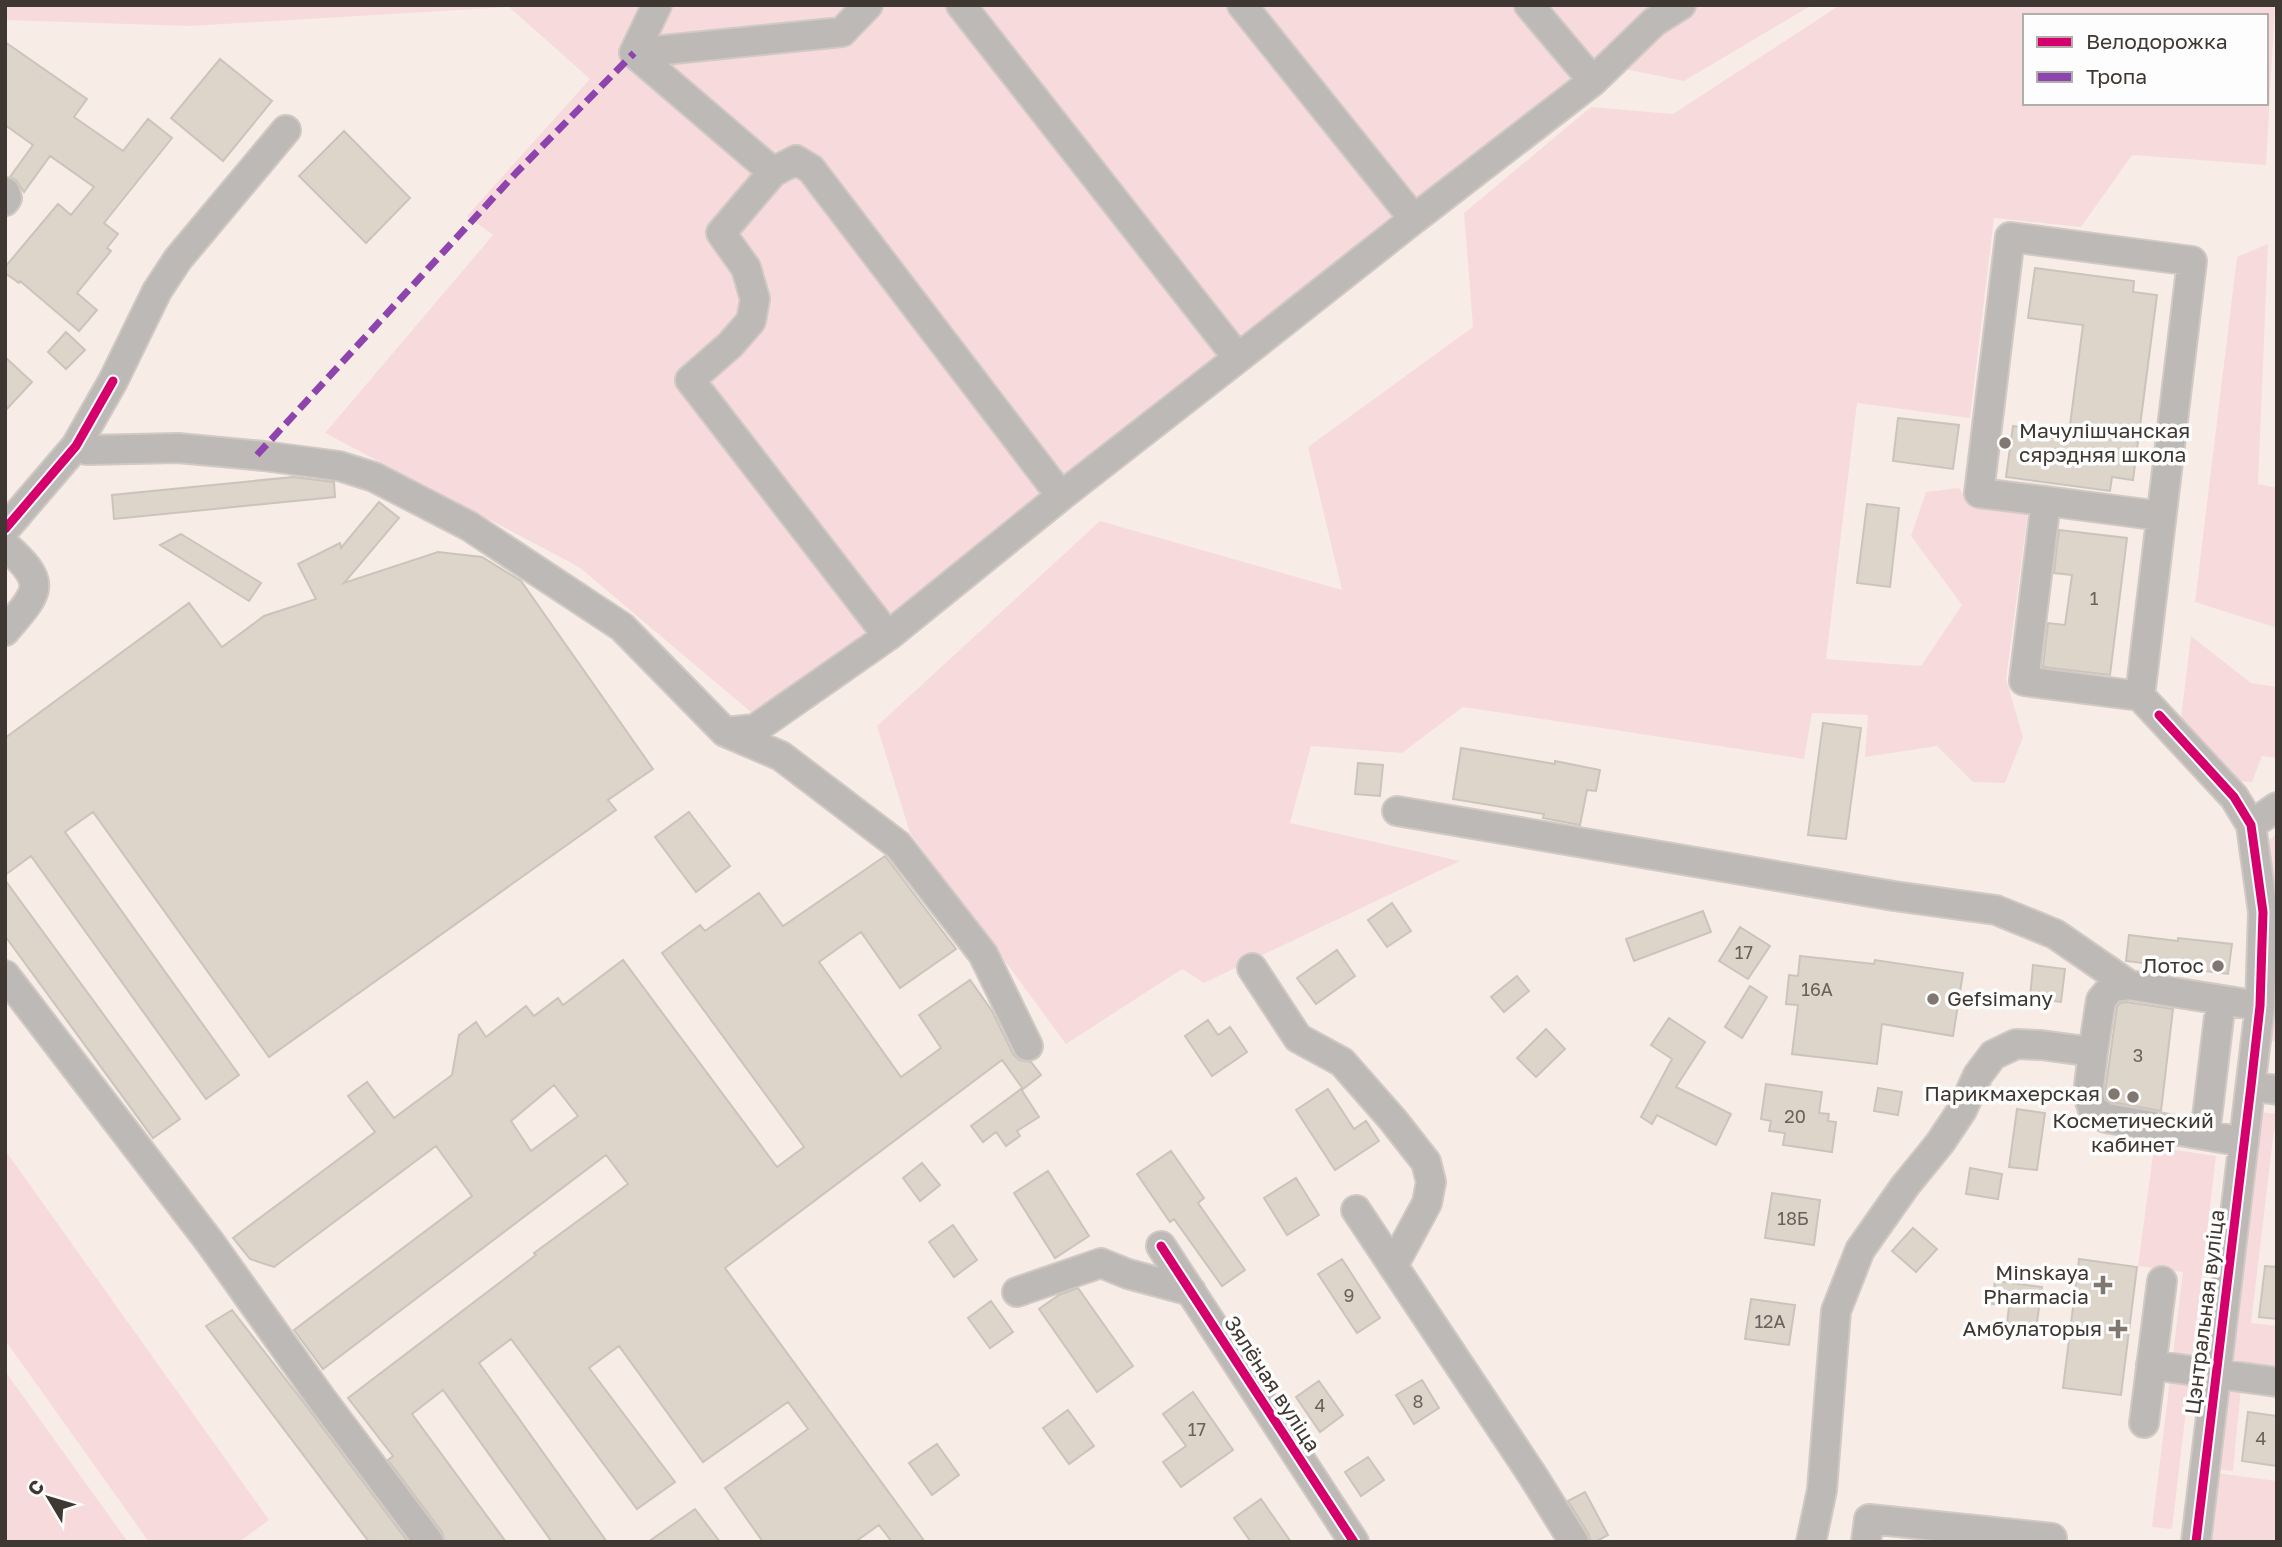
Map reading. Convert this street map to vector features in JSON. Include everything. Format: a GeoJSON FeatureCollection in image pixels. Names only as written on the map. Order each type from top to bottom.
{"type":"FeatureCollection","features":[{"type":"Feature","properties":{"kind":"street"},"geometry":{"type":"LineString","coordinates":[[634,53],[657,5]]}},
{"type":"Feature","properties":{"kind":"street"},"geometry":{"type":"LineString","coordinates":[[634,53],[842,32],[868,5]]}},
{"type":"Feature","properties":{"kind":"street"},"geometry":{"type":"LineString","coordinates":[[961,5],[1238,358]]}},
{"type":"Feature","properties":{"kind":"street"},"geometry":{"type":"LineString","coordinates":[[1242,5],[1415,219]]}},
{"type":"Feature","properties":{"kind":"street"},"geometry":{"type":"LineString","coordinates":[[1529,5],[1593,81]]}},
{"type":"Feature","properties":{"kind":"street"},"geometry":{"type":"LineString","coordinates":[[725,732],[755,729],[888,636],[1061,496],[1593,81],[1654,22],[1681,5]]}},
{"type":"Feature","properties":{"kind":"street"},"geometry":{"type":"LineString","coordinates":[[634,53],[773,173]]}},
{"type":"Feature","properties":{"kind":"street"},"geometry":{"type":"LineString","coordinates":[[5,529],[76,446],[113,381],[158,291],[178,259],[286,130]]}},
{"type":"Feature","properties":{"kind":"street"},"geometry":{"type":"LineString","coordinates":[[888,636],[690,380],[730,345],[751,321],[755,299],[746,268],[721,233],[773,173],[796,160],[811,169],[1061,496]]}},
{"type":"Feature","properties":{"kind":"street"},"geometry":{"type":"LineString","coordinates":[[5,192],[5,201]]}},
{"type":"Feature","properties":{"kind":"street"},"geometry":{"type":"LineString","coordinates":[[2150,706],[2161,516],[2193,261],[2010,237],[1979,492],[2161,516]]}},
{"type":"Feature","properties":{"kind":"street"},"geometry":{"type":"LineString","coordinates":[[76,446],[86,450],[177,448],[339,466],[374,477],[469,526],[622,627],[725,732],[781,756],[898,845],[983,954],[1028,1046]]}},
{"type":"Feature","properties":{"kind":"street"},"geometry":{"type":"LineString","coordinates":[[2046,501],[2024,681],[2150,706],[2234,797],[2250,825],[2277,807]]}},
{"type":"Feature","properties":{"kind":"street"},"geometry":{"type":"LineString","coordinates":[[5,545],[33,574],[35,590],[24,609],[5,631]]}},
{"type":"Feature","properties":{"kind":"street"},"geometry":{"type":"LineString","coordinates":[[1397,811],[1894,896],[1996,910],[2054,934],[2129,985]]}},
{"type":"Feature","properties":{"kind":"street","name":"Цэнтральная вуліца"},"geometry":{"type":"LineString","coordinates":[[2196,1542],[2244,1142],[2264,1088],[2260,1006],[2263,912],[2250,825]]}},
{"type":"Feature","properties":{"kind":"street"},"geometry":{"type":"LineString","coordinates":[[1252,968],[1298,1038],[1342,1062],[1426,1162],[1431,1182],[1427,1203],[1393,1266]]}},
{"type":"Feature","properties":{"kind":"street"},"geometry":{"type":"LineString","coordinates":[[5,975],[209,1241],[321,1398],[429,1542]]}},
{"type":"Feature","properties":{"kind":"street"},"geometry":{"type":"LineString","coordinates":[[2244,1142],[2106,1118],[2093,1110],[2088,1095],[2093,1052],[2101,1000],[2112,987],[2129,985],[2260,1006]]}},
{"type":"Feature","properties":{"kind":"street"},"geometry":{"type":"LineString","coordinates":[[2205,1135],[2221,1000]]}},
{"type":"Feature","properties":{"kind":"street"},"geometry":{"type":"LineString","coordinates":[[1811,1542],[1822,1490],[1836,1311],[1860,1250],[1947,1132],[1962,1110],[1978,1075],[1993,1055],[2016,1044],[2093,1052]]}},
{"type":"Feature","properties":{"kind":"street"},"geometry":{"type":"LineString","coordinates":[[1356,1210],[1574,1542]]}},
{"type":"Feature","properties":{"kind":"street","name":"Зялёная вуліца"},"geometry":{"type":"LineString","coordinates":[[1161,1246],[1354,1542]]}},
{"type":"Feature","properties":{"kind":"street"},"geometry":{"type":"LineString","coordinates":[[1017,1292],[1101,1263],[1128,1274],[1191,1292]]}},
{"type":"Feature","properties":{"kind":"street"},"geometry":{"type":"LineString","coordinates":[[2144,1423],[2162,1281]]}},
{"type":"Feature","properties":{"kind":"street"},"geometry":{"type":"LineString","coordinates":[[2151,1365],[2277,1382]]}},
{"type":"Feature","properties":{"kind":"street"},"geometry":{"type":"LineString","coordinates":[[1866,1542],[1869,1519],[2052,1538],[2052,1542]]}},
{"type":"Feature","properties":{"kind":"shaded area"},"geometry":{"type":"Polygon","coordinates":[[[5,5],[1812,5],[1684,81],[1595,63],[758,718],[579,567],[325,433],[493,235],[467,216],[590,79],[509,7],[190,26],[5,20],[5,5]]]}},
{"type":"Feature","properties":{"kind":"shaded area"},"geometry":{"type":"Polygon","coordinates":[[[1840,5],[2275,5],[2266,165],[2132,155],[2081,227],[1994,218],[1970,418],[1857,403],[1826,659],[1921,666],[1962,605],[1911,536],[1926,492],[1959,488],[1970,504],[2028,513],[2006,679],[2023,737],[2005,783],[1973,782],[1937,746],[1865,757],[1868,715],[1812,713],[1804,759],[1463,707],[1402,753],[1311,746],[1290,823],[1460,861],[1204,983],[1182,969],[1066,1044],[910,833],[877,726],[1100,521],[1342,590],[1308,447],[1473,327],[1464,213],[1591,107],[1673,114],[1840,5]]]}},
{"type":"Feature","properties":{"kind":"shaded area"},"geometry":{"type":"Polygon","coordinates":[[[2268,244],[2258,484],[2277,488],[2277,628],[2195,602],[2237,257],[2268,244]]]}},
{"type":"Feature","properties":{"kind":"shaded area"},"geometry":{"type":"Polygon","coordinates":[[[2191,636],[2251,683],[2277,687],[2277,758],[2262,756],[2252,782],[2236,781],[2181,718],[2191,636]]]}},
{"type":"Feature","properties":{"kind":"shaded area"},"geometry":{"type":"Polygon","coordinates":[[[2277,834],[2277,1042],[2268,1041],[2267,841],[2277,834]]]}},
{"type":"Feature","properties":{"kind":"shaded area"},"geometry":{"type":"Polygon","coordinates":[[[2259,1112],[2277,1114],[2277,1130],[2274,1130],[2251,1323],[2277,1326],[2277,1367],[2229,1361],[2259,1112]]]}},
{"type":"Feature","properties":{"kind":"shaded area"},"geometry":{"type":"Polygon","coordinates":[[[2154,1147],[2216,1156],[2172,1529],[2152,1527],[2183,1272],[2138,1266],[2154,1147]]]}},
{"type":"Feature","properties":{"kind":"shaded area"},"geometry":{"type":"Polygon","coordinates":[[[5,1150],[269,1520],[239,1542],[149,1542],[5,1340],[5,1150]]]}},
{"type":"Feature","properties":{"kind":"shaded area"},"geometry":{"type":"Polygon","coordinates":[[[5,1371],[128,1542],[5,1542],[5,1371]]]}},
{"type":"Feature","properties":{"kind":"shaded area"},"geometry":{"type":"Polygon","coordinates":[[[2225,1387],[2241,1388],[2233,1471],[2217,1469],[2225,1387]]]}},
{"type":"Feature","properties":{"kind":"shaded area"},"geometry":{"type":"Polygon","coordinates":[[[2216,1473],[2277,1481],[2277,1542],[2208,1542],[2216,1473]]]}},
{"type":"Feature","properties":{"kind":"building"},"geometry":{"type":"Polygon","coordinates":[[[5,42],[87,99],[74,117],[123,151],[148,119],[172,138],[104,223],[118,234],[107,248],[111,251],[77,293],[97,310],[79,331],[20,281],[19,283],[5,273],[5,267],[58,204],[71,215],[94,187],[50,156],[24,192],[16,180],[10,177],[33,145],[5,125],[5,42]]]}},
{"type":"Feature","properties":{"kind":"building"},"geometry":{"type":"Polygon","coordinates":[[[220,59],[272,101],[223,161],[171,118],[220,59]]]}},
{"type":"Feature","properties":{"kind":"building"},"geometry":{"type":"Polygon","coordinates":[[[344,131],[410,198],[366,243],[299,176],[344,131]]]}},
{"type":"Feature","properties":{"kind":"building"},"geometry":{"type":"Polygon","coordinates":[[[2035,268],[2134,281],[2133,292],[2157,295],[2133,480],[2112,477],[2110,491],[2006,477],[2013,426],[2069,433],[2083,325],[2028,318],[2035,268]]]}},
{"type":"Feature","properties":{"kind":"building"},"geometry":{"type":"Polygon","coordinates":[[[66,332],[85,350],[66,369],[48,352],[66,332]]]}},
{"type":"Feature","properties":{"kind":"building"},"geometry":{"type":"Polygon","coordinates":[[[5,357],[32,382],[5,411],[5,357]]]}},
{"type":"Feature","properties":{"kind":"building"},"geometry":{"type":"Polygon","coordinates":[[[1898,418],[1959,425],[1953,469],[1893,461],[1898,418]]]}},
{"type":"Feature","properties":{"kind":"building"},"geometry":{"type":"Polygon","coordinates":[[[293,477],[334,482],[335,497],[114,519],[112,495],[293,477]]]}},
{"type":"Feature","properties":{"kind":"building"},"geometry":{"type":"Polygon","coordinates":[[[379,502],[399,518],[344,583],[438,552],[482,557],[521,581],[653,769],[608,800],[616,810],[269,1057],[93,812],[65,832],[239,1075],[206,1099],[31,856],[5,875],[5,738],[189,603],[222,647],[264,616],[316,599],[298,564],[340,543],[341,548],[379,502]]]}},
{"type":"Feature","properties":{"kind":"building"},"geometry":{"type":"Polygon","coordinates":[[[1867,504],[1899,508],[1890,587],[1857,583],[1867,504]]]}},
{"type":"Feature","properties":{"kind":"building"},"geometry":{"type":"Polygon","coordinates":[[[2059,530],[2127,538],[2110,675],[2043,667],[2048,623],[2065,625],[2072,575],[2054,573],[2059,530]]]}},
{"type":"Feature","properties":{"kind":"building"},"geometry":{"type":"Polygon","coordinates":[[[181,534],[261,583],[249,601],[160,545],[181,534]]]}},
{"type":"Feature","properties":{"kind":"building"},"geometry":{"type":"Polygon","coordinates":[[[1823,723],[1861,728],[1846,839],[1808,835],[1823,723]]]}},
{"type":"Feature","properties":{"kind":"building"},"geometry":{"type":"Polygon","coordinates":[[[1461,748],[1600,770],[1596,791],[1587,790],[1580,825],[1543,818],[1544,814],[1453,799],[1461,748]]]}},
{"type":"Feature","properties":{"kind":"building"},"geometry":{"type":"Polygon","coordinates":[[[1358,763],[1383,765],[1380,796],[1355,794],[1358,763]]]}},
{"type":"Feature","properties":{"kind":"building"},"geometry":{"type":"Polygon","coordinates":[[[689,812],[730,866],[696,892],[655,837],[689,812]]]}},
{"type":"Feature","properties":{"kind":"building"},"geometry":{"type":"Polygon","coordinates":[[[885,856],[956,949],[900,988],[861,932],[819,962],[901,1077],[941,1048],[919,1015],[970,980],[992,1011],[1013,1054],[1019,1060],[1031,1062],[1041,1075],[1023,1089],[1002,1060],[725,1268],[925,1542],[892,1542],[879,1525],[855,1542],[763,1542],[725,1488],[808,1429],[788,1402],[703,1462],[619,1346],[589,1368],[675,1482],[637,1509],[511,1339],[479,1363],[607,1542],[552,1542],[443,1390],[412,1414],[506,1542],[445,1542],[442,1532],[388,1460],[393,1456],[348,1398],[536,1255],[534,1253],[628,1184],[606,1155],[323,1369],[294,1330],[472,1196],[436,1146],[274,1267],[250,1259],[233,1238],[375,1132],[348,1096],[367,1082],[394,1118],[452,1075],[459,1035],[476,1022],[486,1037],[526,1006],[534,1016],[558,998],[563,1005],[623,960],[777,1167],[804,1147],[662,953],[700,925],[705,931],[759,893],[783,926],[885,856]],[[554,1085],[511,1121],[531,1151],[578,1116],[554,1085]]]}},
{"type":"Feature","properties":{"kind":"building"},"geometry":{"type":"Polygon","coordinates":[[[5,880],[180,1119],[153,1138],[5,936],[5,880]]]}},
{"type":"Feature","properties":{"kind":"building"},"geometry":{"type":"Polygon","coordinates":[[[1392,903],[1411,931],[1387,947],[1368,920],[1392,903]]]}},
{"type":"Feature","properties":{"kind":"building"},"geometry":{"type":"Polygon","coordinates":[[[1703,911],[1711,932],[1634,961],[1626,939],[1703,911]]]}},
{"type":"Feature","properties":{"kind":"building"},"geometry":{"type":"Polygon","coordinates":[[[1740,927],[1770,946],[1748,979],[1719,961],[1740,927]]]}},
{"type":"Feature","properties":{"kind":"building"},"geometry":{"type":"Polygon","coordinates":[[[2129,935],[2232,944],[2228,974],[2126,961],[2129,935]]]}},
{"type":"Feature","properties":{"kind":"building"},"geometry":{"type":"Polygon","coordinates":[[[1337,950],[1355,976],[1316,1004],[1297,978],[1337,950]]]}},
{"type":"Feature","properties":{"kind":"building"},"geometry":{"type":"Polygon","coordinates":[[[1800,956],[1874,964],[1875,960],[1963,973],[1953,1036],[1882,1024],[1877,1064],[1792,1054],[1798,1005],[1786,1004],[1789,975],[1798,976],[1800,956]]]}},
{"type":"Feature","properties":{"kind":"building"},"geometry":{"type":"Polygon","coordinates":[[[2033,965],[2065,969],[2061,1002],[2030,998],[2033,965]]]}},
{"type":"Feature","properties":{"kind":"building"},"geometry":{"type":"Polygon","coordinates":[[[1517,976],[1529,991],[1504,1012],[1491,997],[1517,976]]]}},
{"type":"Feature","properties":{"kind":"building"},"geometry":{"type":"Polygon","coordinates":[[[1750,986],[1767,997],[1742,1038],[1725,1027],[1750,986]]]}},
{"type":"Feature","properties":{"kind":"building"},"geometry":{"type":"Polygon","coordinates":[[[2126,1002],[2173,1009],[2161,1111],[2112,1102],[2107,1099],[2105,1093],[2117,1007],[2126,1002]]]}},
{"type":"Feature","properties":{"kind":"building"},"geometry":{"type":"Polygon","coordinates":[[[1669,1018],[1705,1042],[1676,1087],[1731,1114],[1716,1145],[1657,1115],[1652,1124],[1641,1117],[1672,1059],[1651,1045],[1669,1018]]]}},
{"type":"Feature","properties":{"kind":"building"},"geometry":{"type":"Polygon","coordinates":[[[1208,1020],[1218,1035],[1230,1027],[1247,1052],[1212,1076],[1185,1036],[1208,1020]]]}},
{"type":"Feature","properties":{"kind":"building"},"geometry":{"type":"Polygon","coordinates":[[[1546,1029],[1565,1049],[1536,1077],[1517,1058],[1546,1029]]]}},
{"type":"Feature","properties":{"kind":"building"},"geometry":{"type":"Polygon","coordinates":[[[1766,1084],[1822,1092],[1819,1113],[1829,1114],[1828,1121],[1836,1122],[1832,1152],[1783,1145],[1785,1133],[1769,1131],[1771,1121],[1761,1119],[1766,1084]]]}},
{"type":"Feature","properties":{"kind":"building"},"geometry":{"type":"Polygon","coordinates":[[[1878,1088],[1902,1092],[1898,1115],[1874,1111],[1878,1088]]]}},
{"type":"Feature","properties":{"kind":"building"},"geometry":{"type":"Polygon","coordinates":[[[1021,1089],[1039,1117],[1017,1131],[1020,1136],[1006,1146],[996,1132],[983,1142],[971,1126],[1021,1089]]]}},
{"type":"Feature","properties":{"kind":"building"},"geometry":{"type":"Polygon","coordinates":[[[1328,1089],[1354,1129],[1366,1121],[1379,1141],[1335,1170],[1296,1110],[1328,1089]]]}},
{"type":"Feature","properties":{"kind":"building"},"geometry":{"type":"Polygon","coordinates":[[[2017,1109],[2045,1113],[2037,1170],[2009,1167],[2017,1109]]]}},
{"type":"Feature","properties":{"kind":"building"},"geometry":{"type":"Polygon","coordinates":[[[1171,1151],[1204,1198],[1198,1203],[1245,1270],[1222,1286],[1174,1219],[1170,1222],[1137,1174],[1171,1151]]]}},
{"type":"Feature","properties":{"kind":"building"},"geometry":{"type":"Polygon","coordinates":[[[922,1163],[940,1185],[920,1201],[903,1178],[922,1163]]]}},
{"type":"Feature","properties":{"kind":"building"},"geometry":{"type":"Polygon","coordinates":[[[1970,1168],[2002,1174],[1998,1199],[1966,1194],[1970,1168]]]}},
{"type":"Feature","properties":{"kind":"building"},"geometry":{"type":"Polygon","coordinates":[[[1048,1171],[1089,1236],[1055,1258],[1014,1193],[1048,1171]]]}},
{"type":"Feature","properties":{"kind":"building"},"geometry":{"type":"Polygon","coordinates":[[[1296,1178],[1319,1215],[1287,1235],[1264,1198],[1296,1178]]]}},
{"type":"Feature","properties":{"kind":"building"},"geometry":{"type":"Polygon","coordinates":[[[1772,1193],[1820,1200],[1814,1245],[1765,1238],[1772,1193]]]}},
{"type":"Feature","properties":{"kind":"building"},"geometry":{"type":"Polygon","coordinates":[[[953,1225],[977,1260],[954,1277],[929,1242],[953,1225]]]}},
{"type":"Feature","properties":{"kind":"building"},"geometry":{"type":"Polygon","coordinates":[[[1913,1228],[1937,1249],[1916,1272],[1892,1251],[1913,1228]]]}},
{"type":"Feature","properties":{"kind":"building"},"geometry":{"type":"Polygon","coordinates":[[[1342,1259],[1380,1318],[1357,1333],[1318,1274],[1342,1259]]]}},
{"type":"Feature","properties":{"kind":"building"},"geometry":{"type":"Polygon","coordinates":[[[2079,1259],[2137,1267],[2121,1395],[2063,1388],[2079,1259]]]}},
{"type":"Feature","properties":{"kind":"building"},"geometry":{"type":"Polygon","coordinates":[[[2265,1266],[2277,1267],[2277,1319],[2259,1317],[2265,1266]]]}},
{"type":"Feature","properties":{"kind":"building"},"geometry":{"type":"Polygon","coordinates":[[[1995,1281],[2042,1287],[2036,1329],[2007,1325],[2009,1306],[1992,1304],[1995,1281]]]}},
{"type":"Feature","properties":{"kind":"building"},"geometry":{"type":"Polygon","coordinates":[[[1078,1288],[1133,1366],[1097,1392],[1039,1309],[1059,1295],[1078,1288]]]}},
{"type":"Feature","properties":{"kind":"building"},"geometry":{"type":"Polygon","coordinates":[[[1751,1299],[1795,1305],[1789,1345],[1745,1339],[1751,1299]]]}},
{"type":"Feature","properties":{"kind":"building"},"geometry":{"type":"Polygon","coordinates":[[[991,1301],[1013,1332],[990,1348],[968,1318],[991,1301]]]}},
{"type":"Feature","properties":{"kind":"building"},"geometry":{"type":"Polygon","coordinates":[[[232,1310],[408,1542],[369,1542],[206,1326],[232,1310]]]}},
{"type":"Feature","properties":{"kind":"building"},"geometry":{"type":"Polygon","coordinates":[[[1422,1380],[1439,1408],[1414,1424],[1396,1395],[1422,1380]]]}},
{"type":"Feature","properties":{"kind":"building"},"geometry":{"type":"Polygon","coordinates":[[[1319,1381],[1343,1415],[1320,1432],[1296,1397],[1319,1381]]]}},
{"type":"Feature","properties":{"kind":"building"},"geometry":{"type":"Polygon","coordinates":[[[1193,1392],[1233,1450],[1181,1487],[1163,1462],[1186,1446],[1163,1414],[1193,1392]]]}},
{"type":"Feature","properties":{"kind":"building"},"geometry":{"type":"Polygon","coordinates":[[[1068,1410],[1094,1446],[1069,1464],[1043,1428],[1068,1410]]]}},
{"type":"Feature","properties":{"kind":"building"},"geometry":{"type":"Polygon","coordinates":[[[2248,1412],[2277,1416],[2277,1466],[2242,1461],[2248,1412]]]}},
{"type":"Feature","properties":{"kind":"building"},"geometry":{"type":"Polygon","coordinates":[[[937,1444],[959,1475],[932,1495],[909,1463],[937,1444]]]}},
{"type":"Feature","properties":{"kind":"building"},"geometry":{"type":"Polygon","coordinates":[[[1368,1457],[1384,1480],[1361,1496],[1345,1472],[1368,1457]]]}},
{"type":"Feature","properties":{"kind":"building"},"geometry":{"type":"Polygon","coordinates":[[[1585,1492],[1608,1535],[1595,1542],[1591,1542],[1568,1501],[1585,1492]]]}},
{"type":"Feature","properties":{"kind":"building"},"geometry":{"type":"Polygon","coordinates":[[[1261,1499],[1291,1542],[1251,1542],[1234,1518],[1261,1499]]]}},
{"type":"Feature","properties":{"kind":"building"},"geometry":{"type":"Polygon","coordinates":[[[695,1509],[720,1542],[648,1542],[695,1509]]]}},
{"type":"Feature","properties":{"kind":"marked path"},"geometry":{"type":"LineString","coordinates":[[257,455],[516,173],[634,53]]}},
{"type":"Feature","properties":{"kind":"cycle path"},"geometry":{"type":"LineString","coordinates":[[5,529],[76,446],[113,381]]}},
{"type":"Feature","properties":{"kind":"cycle path"},"geometry":{"type":"LineString","coordinates":[[2159,715],[2234,797],[2251,825],[2263,912],[2260,1006],[2196,1542]]}},
{"type":"Feature","properties":{"kind":"cycle path"},"geometry":{"type":"LineString","coordinates":[[1161,1246],[1354,1542]]}},
{"type":"Feature","properties":{"kind":"place","name":"Мачулішчанская сярэдняя школа"},"geometry":{"type":"Point","coordinates":[2005,443]}},
{"type":"Feature","properties":{"kind":"place","name":"Лотос"},"geometry":{"type":"Point","coordinates":[2218,966]}},
{"type":"Feature","properties":{"kind":"place","name":"Gefsimany"},"geometry":{"type":"Point","coordinates":[1933,999]}},
{"type":"Feature","properties":{"kind":"place","name":"Парикмахерская"},"geometry":{"type":"Point","coordinates":[2114,1094]}},
{"type":"Feature","properties":{"kind":"place","name":"Косметический кабинет"},"geometry":{"type":"Point","coordinates":[2133,1097]}},
{"type":"Feature","properties":{"kind":"place","name":"Minskaya Pharmacia"},"geometry":{"type":"Point","coordinates":[2103,1285]}},
{"type":"Feature","properties":{"kind":"place","name":"Амбулаторыя"},"geometry":{"type":"Point","coordinates":[2118,1329]}}]}
